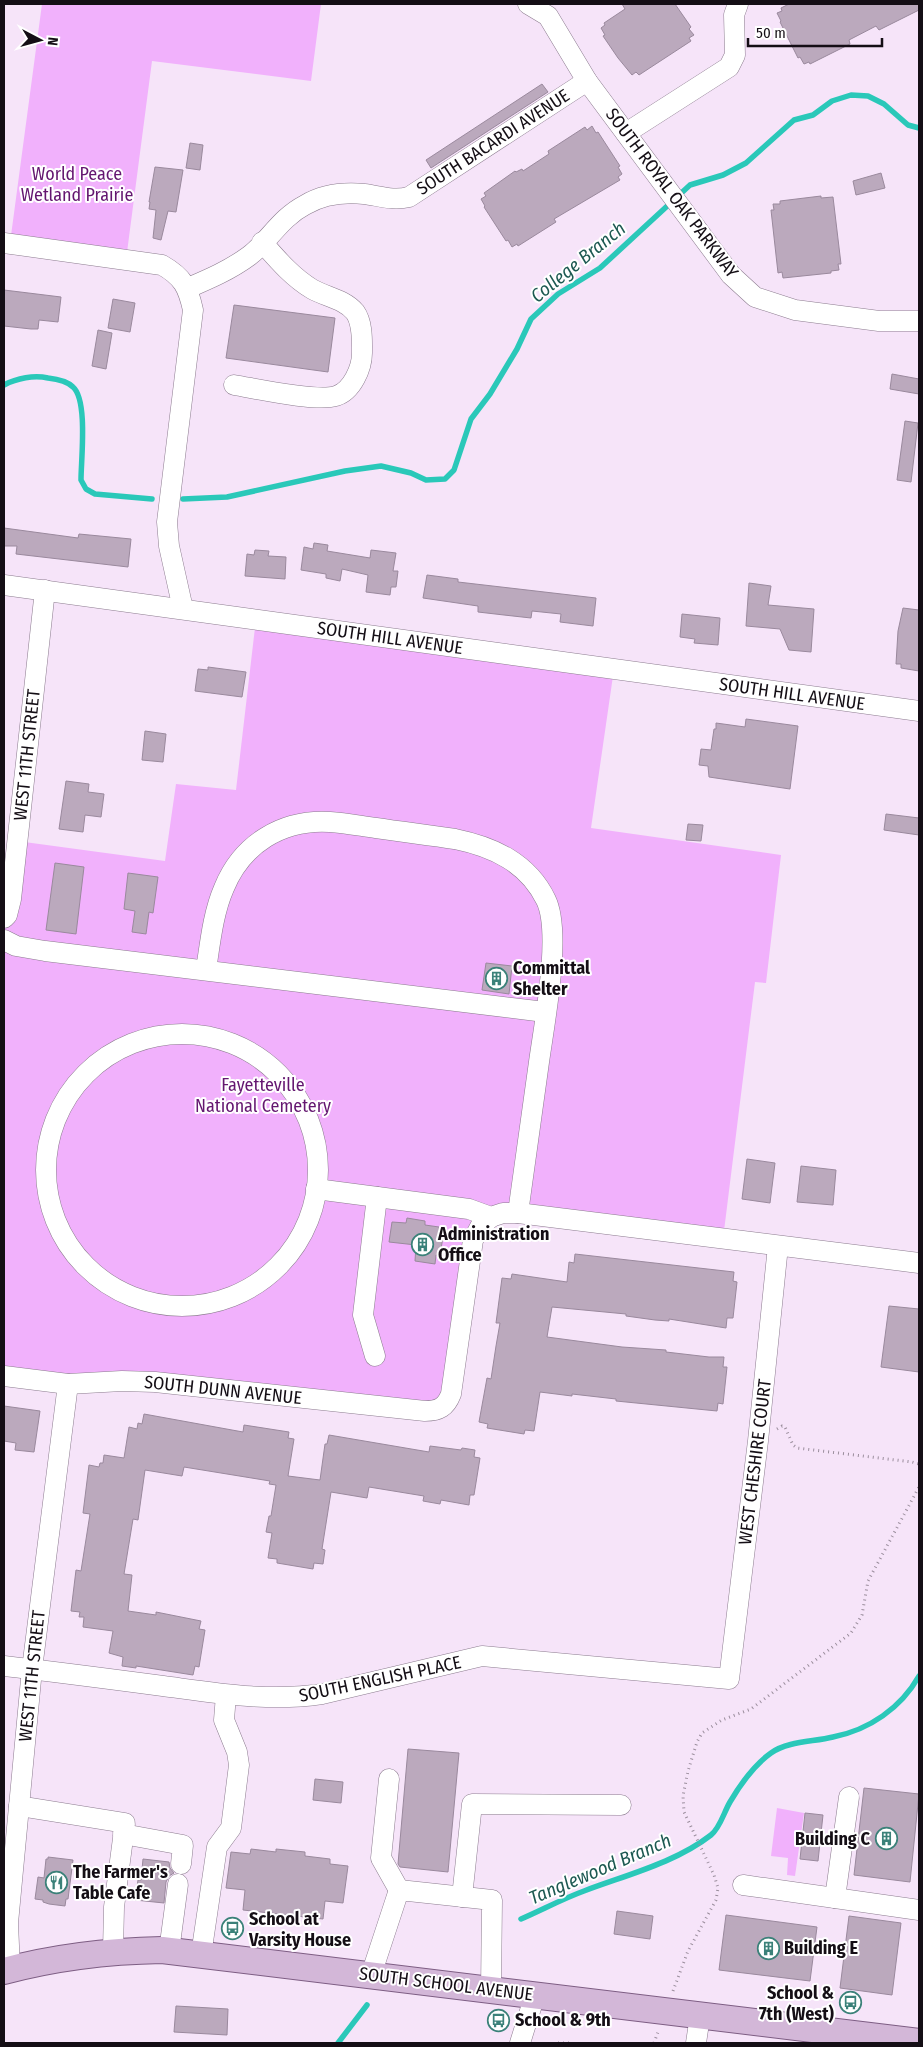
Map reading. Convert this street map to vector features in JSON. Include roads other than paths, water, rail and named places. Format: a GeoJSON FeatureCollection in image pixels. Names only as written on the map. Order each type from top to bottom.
{"type":"FeatureCollection","features":[{"type":"Feature","properties":{"kind":"main road","name":"SOUTH SCHOOL AVENUE"},"geometry":{"type":"LineString","coordinates":[[7,1970],[65,1957],[113,1951],[169,1951],[919,2042]]}},
{"type":"Feature","properties":{"kind":"street","name":"SOUTH ROYAL OAK PARKWAY"},"geometry":{"type":"LineString","coordinates":[[528,4],[548,16],[587,81],[646,161],[731,275],[755,296],[795,310],[879,320],[919,321]]}},
{"type":"Feature","properties":{"kind":"street"},"geometry":{"type":"LineString","coordinates":[[626,133],[729,67],[735,54],[734,16],[738,4]]}},
{"type":"Feature","properties":{"kind":"street","name":"SOUTH BACARDI AVENUE"},"geometry":{"type":"LineString","coordinates":[[188,288],[223,273],[250,255],[279,223],[305,204],[338,193],[364,194],[398,200],[409,197],[587,81]]}},
{"type":"Feature","properties":{"kind":"street"},"geometry":{"type":"LineString","coordinates":[[234,386],[323,399],[338,396],[354,380],[362,358],[362,332],[356,313],[339,300],[312,289],[286,269],[262,242]]}},
{"type":"Feature","properties":{"kind":"street"},"geometry":{"type":"LineString","coordinates":[[4,243],[162,265],[176,274],[188,288],[193,310],[166,522],[169,546],[183,609]]}},
{"type":"Feature","properties":{"kind":"street","name":"SOUTH HILL AVENUE"},"geometry":{"type":"LineString","coordinates":[[4,585],[919,712]]}},
{"type":"Feature","properties":{"kind":"street","name":"WEST 11TH STREET"},"geometry":{"type":"LineString","coordinates":[[4,918],[7,915],[11,899],[45,590]]}},
{"type":"Feature","properties":{"kind":"street"},"geometry":{"type":"LineString","coordinates":[[206,970],[223,889],[245,853],[282,829],[304,823],[329,822],[474,843],[497,851],[519,865],[535,881],[547,902],[553,938],[546,1012],[518,1213]]}},
{"type":"Feature","properties":{"kind":"street"},"geometry":{"type":"LineString","coordinates":[[4,940],[16,946],[45,951],[546,1012]]}},
{"type":"Feature","properties":{"kind":"street"},"geometry":{"type":"LineString","coordinates":[[163,1035],[196,1035],[229,1042],[253,1054],[274,1070],[292,1090],[305,1113],[314,1138],[318,1165],[316,1188],[313,1205],[304,1230],[290,1253],[272,1272],[250,1288],[226,1299],[200,1305],[173,1306],[146,1302],[122,1292],[99,1278],[80,1259],[64,1238],[54,1213],[48,1187],[47,1160],[51,1134],[61,1110],[74,1087],[92,1068],[114,1053],[137,1042],[163,1035]]}},
{"type":"Feature","properties":{"kind":"street"},"geometry":{"type":"LineString","coordinates":[[316,1188],[468,1209],[491,1217],[503,1213],[518,1213],[919,1263]]}},
{"type":"Feature","properties":{"kind":"street"},"geometry":{"type":"LineString","coordinates":[[375,1356],[363,1315],[377,1197]]}},
{"type":"Feature","properties":{"kind":"street","name":"SOUTH DUNN AVENUE"},"geometry":{"type":"LineString","coordinates":[[4,1376],[68,1384],[122,1381],[155,1382],[425,1411],[441,1409],[448,1402],[452,1394],[473,1240],[480,1227],[491,1217]]}},
{"type":"Feature","properties":{"kind":"street","name":"WEST CHESHIRE COURT"},"geometry":{"type":"LineString","coordinates":[[729,1679],[758,1441],[778,1246]]}},
{"type":"Feature","properties":{"kind":"street","name":"WEST 11TH STREET"},"geometry":{"type":"LineString","coordinates":[[7,1970],[6,1916],[10,1832],[19,1806],[32,1669],[68,1384]]}},
{"type":"Feature","properties":{"kind":"street","name":"SOUTH ENGLISH PLACE"},"geometry":{"type":"LineString","coordinates":[[4,1666],[226,1695],[272,1698],[296,1698],[322,1694],[482,1656],[729,1679]]}},
{"type":"Feature","properties":{"kind":"street"},"geometry":{"type":"LineString","coordinates":[[201,1954],[217,1847],[231,1828],[239,1765],[238,1752],[224,1720],[226,1695]]}},
{"type":"Feature","properties":{"kind":"street"},"geometry":{"type":"LineString","coordinates":[[371,1975],[399,1890],[382,1858],[389,1779]]}},
{"type":"Feature","properties":{"kind":"street"},"geometry":{"type":"LineString","coordinates":[[835,1898],[849,1797]]}},
{"type":"Feature","properties":{"kind":"street"},"geometry":{"type":"LineString","coordinates":[[462,1897],[472,1804],[621,1806]]}},
{"type":"Feature","properties":{"kind":"street"},"geometry":{"type":"LineString","coordinates":[[19,1806],[125,1823],[114,1908],[113,1951]]}},
{"type":"Feature","properties":{"kind":"street"},"geometry":{"type":"LineString","coordinates":[[123,1834],[183,1845],[181,1864]]}},
{"type":"Feature","properties":{"kind":"street"},"geometry":{"type":"LineString","coordinates":[[169,1951],[178,1884]]}},
{"type":"Feature","properties":{"kind":"street"},"geometry":{"type":"LineString","coordinates":[[743,1885],[919,1910]]}},
{"type":"Feature","properties":{"kind":"street"},"geometry":{"type":"LineString","coordinates":[[399,1890],[492,1900],[491,1990]]}},
{"type":"Feature","properties":{"kind":"street"},"geometry":{"type":"LineString","coordinates":[[520,2043],[535,1995]]}},
{"type":"Feature","properties":{"kind":"street"},"geometry":{"type":"LineString","coordinates":[[696,2043],[700,2016]]}},
{"type":"Feature","properties":{"kind":"waterway","name":"College Branch"},"geometry":{"type":"LineString","coordinates":[[183,499],[227,497],[345,471],[381,466],[411,473],[426,480],[445,479],[454,470],[471,419],[490,394],[517,349],[531,319],[558,294],[600,268],[690,185],[723,175],[746,163],[794,120],[813,115],[832,101],[851,95],[868,96],[884,104],[908,125],[919,128]]}},
{"type":"Feature","properties":{"kind":"waterway","name":"College Branch"},"geometry":{"type":"LineString","coordinates":[[4,385],[31,377],[43,377],[71,385],[78,394],[81,404],[83,431],[81,480],[86,489],[95,494],[152,499]]}},
{"type":"Feature","properties":{"kind":"waterway","name":"Tanglewood Branch"},"geometry":{"type":"LineString","coordinates":[[521,1919],[576,1894],[666,1861],[697,1845],[714,1832],[743,1782],[753,1769],[771,1753],[785,1746],[846,1734],[871,1723],[893,1708],[912,1688],[919,1676]]}},
{"type":"Feature","properties":{"kind":"waterway","name":"Tanglewood Branch"},"geometry":{"type":"LineString","coordinates":[[338,2043],[367,2005]]}},
{"type":"Feature","properties":{"kind":"place","name":"Committal Shelter"},"geometry":{"type":"Point","coordinates":[497,978]}},
{"type":"Feature","properties":{"kind":"place","name":"Administration Office"},"geometry":{"type":"Point","coordinates":[422,1244]}},
{"type":"Feature","properties":{"kind":"place","name":"Building C"},"geometry":{"type":"Point","coordinates":[886,1839]}},
{"type":"Feature","properties":{"kind":"place","name":"The Farmer's Table Cafe"},"geometry":{"type":"Point","coordinates":[57,1882]}},
{"type":"Feature","properties":{"kind":"place","name":"School at Varsity House"},"geometry":{"type":"Point","coordinates":[233,1929]}},
{"type":"Feature","properties":{"kind":"place","name":"Building E"},"geometry":{"type":"Point","coordinates":[768,1948]}},
{"type":"Feature","properties":{"kind":"place","name":"School & 7th (West)"},"geometry":{"type":"Point","coordinates":[850,2003]}},
{"type":"Feature","properties":{"kind":"place","name":"School & 9th"},"geometry":{"type":"Point","coordinates":[499,2020]}},
{"type":"Feature","properties":{"kind":"park label","name":"World Peace Wetland Prairie"},"geometry":{"type":"Point","coordinates":[77,184]}},
{"type":"Feature","properties":{"kind":"park label","name":"Fayetteville National Cemetery"},"geometry":{"type":"Point","coordinates":[263,1095]}}]}
